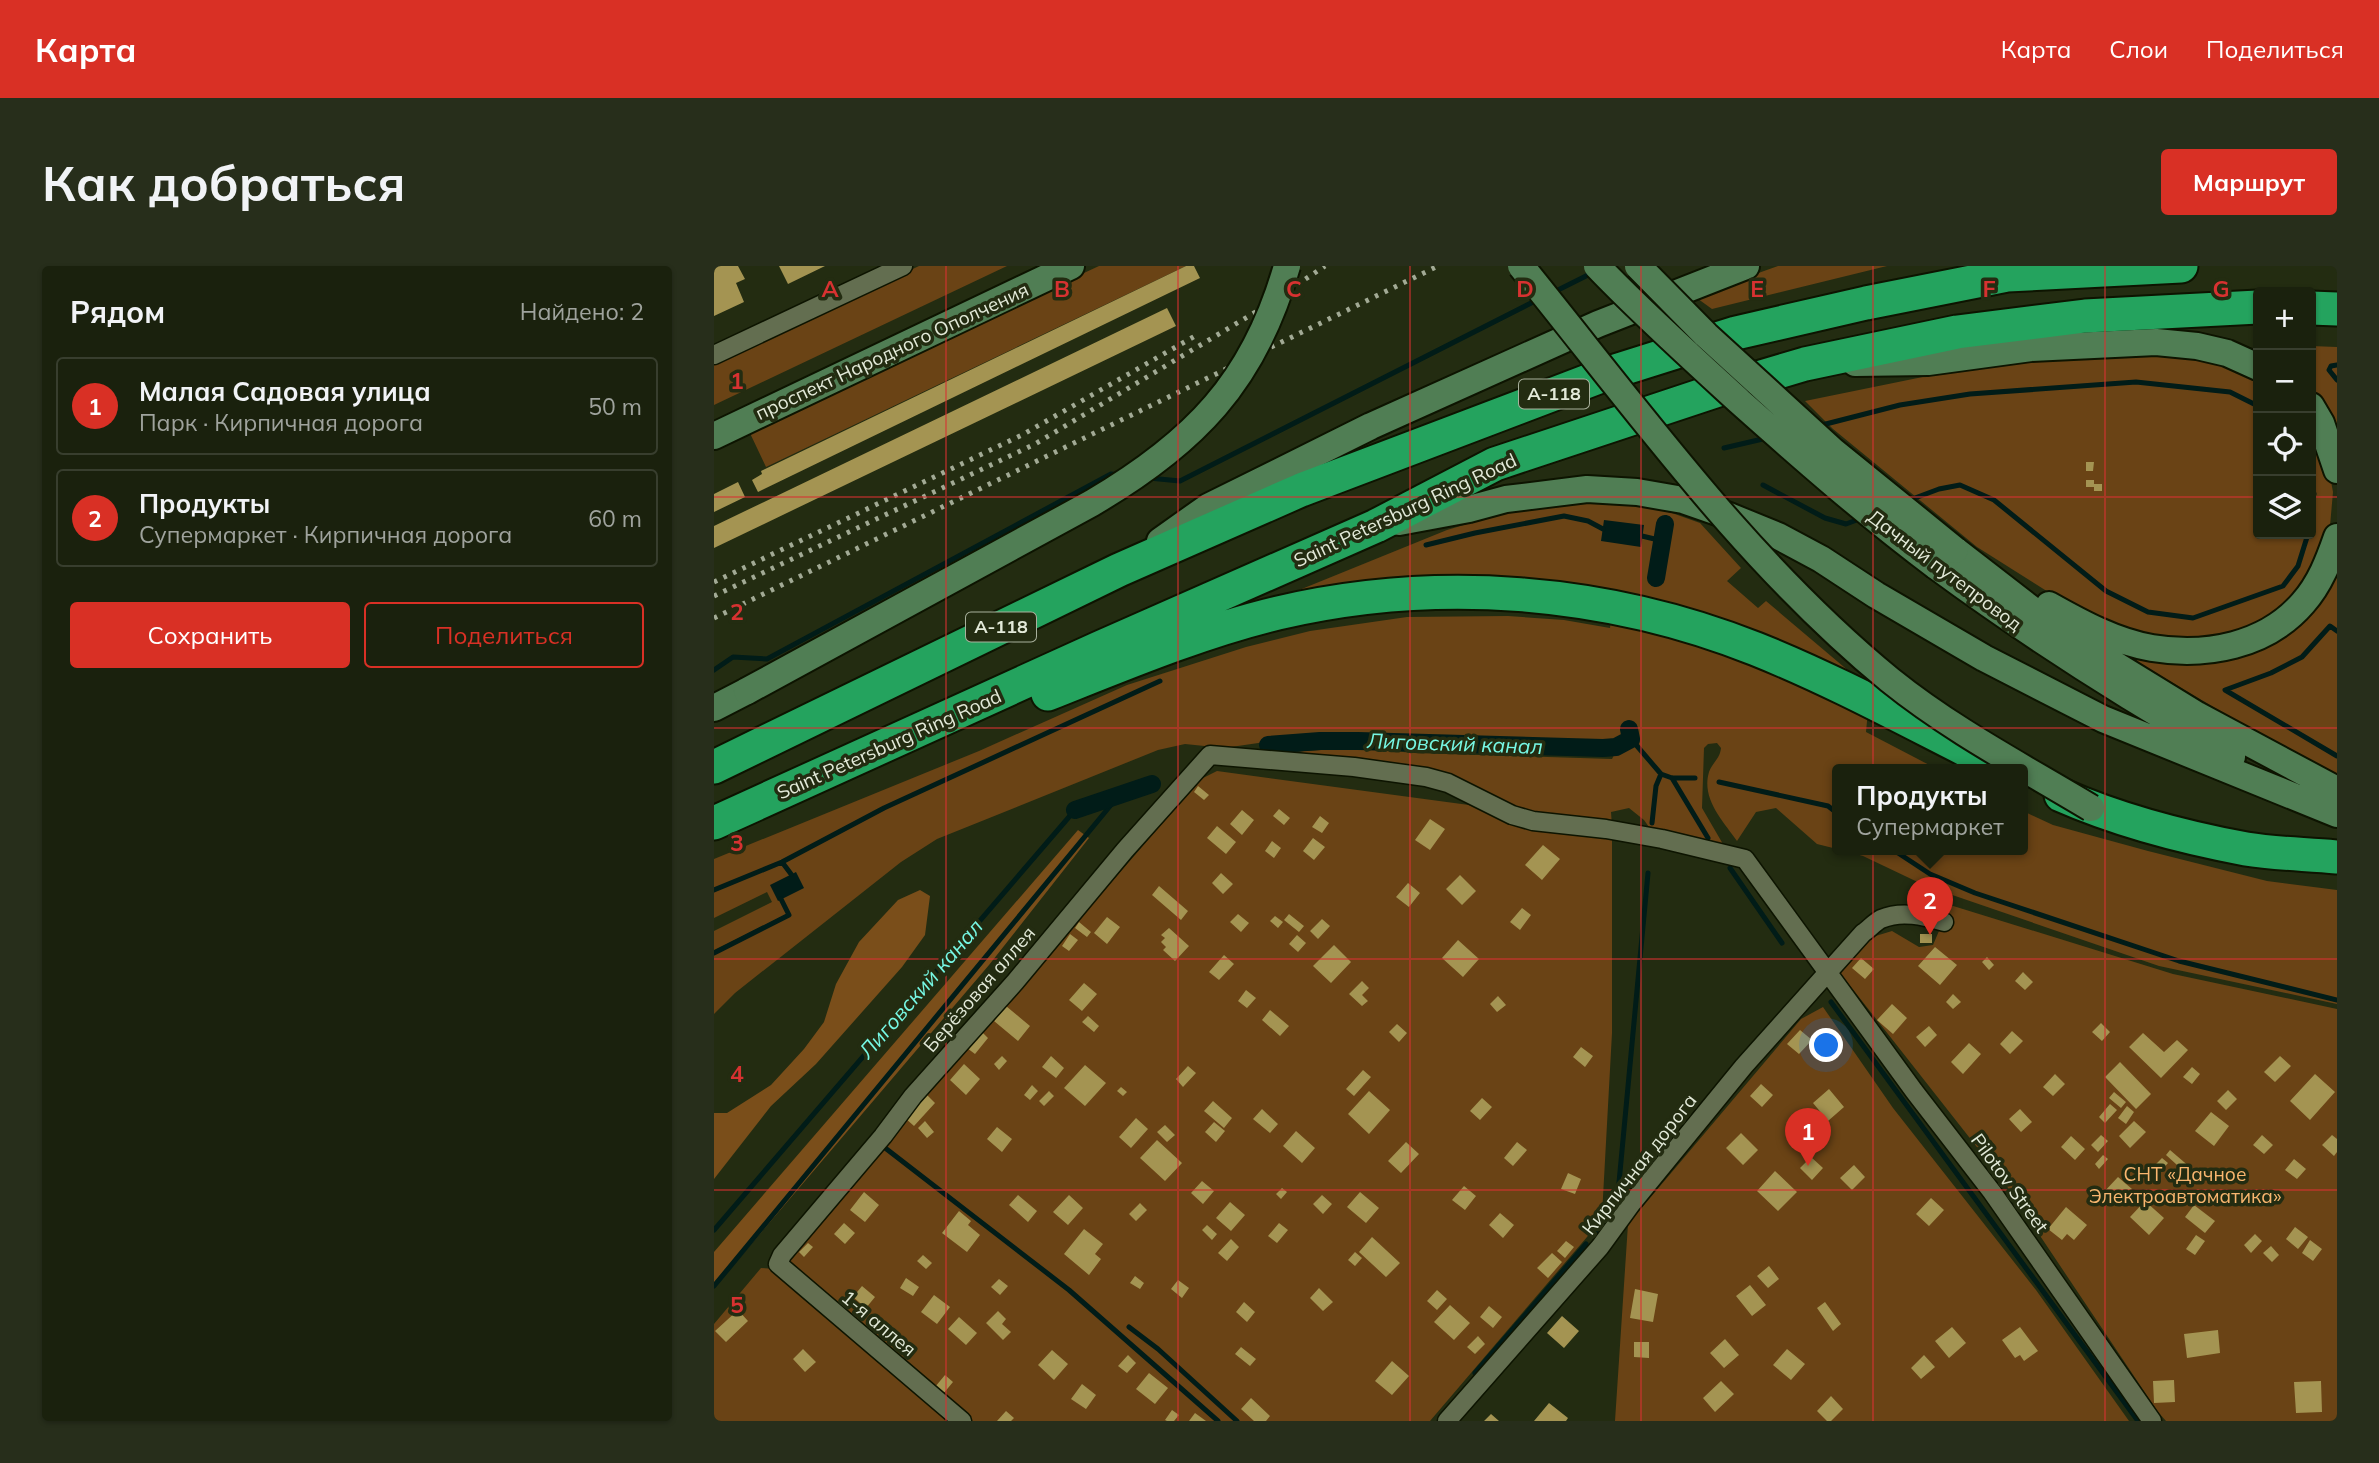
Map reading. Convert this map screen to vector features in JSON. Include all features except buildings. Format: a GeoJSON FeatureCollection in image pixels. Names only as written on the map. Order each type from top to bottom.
{"type":"FeatureCollection","features":[{"type":"Feature","properties":{"kind":"highway","name":"А-118"},"geometry":{"type":"LineString","coordinates":[[714,767],[1119,569],[1301,490],[1609,373],[1736,333],[1866,303],[2007,275],[2181,266]]}},
{"type":"Feature","properties":{"kind":"highway","name":"Saint Petersburg Ring Road"},"geometry":{"type":"LineString","coordinates":[[714,823],[1376,526],[1495,464],[1805,363],[1957,332],[2072,317],[2253,307]]}},
{"type":"Feature","properties":{"kind":"highway"},"geometry":{"type":"LineString","coordinates":[[2316,309],[2337,309]]}},
{"type":"Feature","properties":{"kind":"highway"},"geometry":{"type":"LineString","coordinates":[[870,752],[993,716],[1232,626],[1299,609],[1361,599],[1465,591],[1557,597],[1603,606],[1679,624],[1753,648],[1853,693],[1994,764]]}},
{"type":"Feature","properties":{"kind":"highway"},"geometry":{"type":"LineString","coordinates":[[2028,780],[2091,808],[2135,823],[2249,849],[2337,857]]}},
{"type":"Feature","properties":{"kind":"main road","name":"проспект Народного Ополчения"},"geometry":{"type":"LineString","coordinates":[[714,417],[1033,266]]}},
{"type":"Feature","properties":{"kind":"main road","name":"проспект Народного Ополчения"},"geometry":{"type":"LineString","coordinates":[[714,436],[1071,266]]}},
{"type":"Feature","properties":{"kind":"main road"},"geometry":{"type":"LineString","coordinates":[[714,708],[1101,497],[1175,448],[1217,404],[1249,358],[1273,309],[1287,266]]}},
{"type":"Feature","properties":{"kind":"main road"},"geometry":{"type":"LineString","coordinates":[[1521,266],[1695,482],[1795,595],[1891,680],[1933,712],[2017,764]]}},
{"type":"Feature","properties":{"kind":"main road","name":"Дачный путепровод"},"geometry":{"type":"LineString","coordinates":[[1597,266],[1709,373],[1865,511],[1946,558],[1989,576],[2057,629],[2134,677],[2258,750],[2337,790]]}},
{"type":"Feature","properties":{"kind":"main road","name":"Дачный путепровод"},"geometry":{"type":"LineString","coordinates":[[1638,266],[1706,335],[1946,558],[2007,619],[2222,751],[2337,814]]}},
{"type":"Feature","properties":{"kind":"main road"},"geometry":{"type":"LineString","coordinates":[[1119,569],[1208,508],[1371,426],[1598,324],[1746,266]]}},
{"type":"Feature","properties":{"kind":"main road"},"geometry":{"type":"LineString","coordinates":[[1805,363],[1928,362],[2031,348],[2156,342],[2197,346],[2227,353],[2253,365]]}},
{"type":"Feature","properties":{"kind":"main road"},"geometry":{"type":"LineString","coordinates":[[2315,413],[2337,470]]}},
{"type":"Feature","properties":{"kind":"main road"},"geometry":{"type":"LineString","coordinates":[[1376,526],[1469,509],[1506,499],[1587,489],[1637,492],[1683,500],[1766,531],[1821,559],[1876,595],[1984,658],[2103,719],[2337,814]]}},
{"type":"Feature","properties":{"kind":"main road"},"geometry":{"type":"LineString","coordinates":[[1989,576],[2112,637],[2151,648],[2188,652],[2217,649],[2243,643],[2288,618],[2305,602],[2317,584],[2337,537]]}},
{"type":"Feature","properties":{"kind":"main road"},"geometry":{"type":"LineString","coordinates":[[2028,771],[2091,808]]}},
{"type":"Feature","properties":{"kind":"street"},"geometry":{"type":"LineString","coordinates":[[714,355],[903,266]]}},
{"type":"Feature","properties":{"kind":"street","name":"Pilotov Street"},"geometry":{"type":"LineString","coordinates":[[1210,755],[1354,767],[1426,777],[1448,783],[1511,815],[1533,821],[1606,834],[1662,839],[1745,859],[1992,1192],[2152,1421]]}},
{"type":"Feature","properties":{"kind":"street","name":"Берёзовая аллея"},"geometry":{"type":"LineString","coordinates":[[782,1255],[883,1136],[913,1096],[1129,854],[1210,755]]}},
{"type":"Feature","properties":{"kind":"street","name":"Кирпичная дорога"},"geometry":{"type":"LineString","coordinates":[[1447,1421],[1600,1247],[1632,1203],[1744,1066],[1863,933],[1881,919],[1902,914],[1921,915],[1944,922]]}},
{"type":"Feature","properties":{"kind":"street","name":"1-я аллея"},"geometry":{"type":"LineString","coordinates":[[782,1255],[778,1264],[962,1421]]}},
{"type":"Feature","properties":{"kind":"green space"},"geometry":{"type":"Polygon","coordinates":[[[919,266],[1007,266],[714,405],[714,363],[919,266]]]}},
{"type":"Feature","properties":{"kind":"green space"},"geometry":{"type":"Polygon","coordinates":[[[1099,266],[1186,266],[766,467],[748,429],[1099,266]]]}},
{"type":"Feature","properties":{"kind":"green space"},"geometry":{"type":"Polygon","coordinates":[[[1778,266],[1887,266],[1712,309],[1694,296],[1778,266]]]}},
{"type":"Feature","properties":{"kind":"green space"},"geometry":{"type":"Polygon","coordinates":[[[2316,346],[2337,347],[2337,427],[2316,398],[2316,346]]]}},
{"type":"Feature","properties":{"kind":"green space"},"geometry":{"type":"Polygon","coordinates":[[[2167,352],[2222,363],[2253,376],[2253,539],[2316,539],[2316,437],[2327,460],[2333,492],[2330,526],[2315,575],[2294,603],[2223,640],[2156,639],[2083,614],[1977,547],[1833,429],[1805,401],[1957,370],[2080,356],[2167,352]]]}},
{"type":"Feature","properties":{"kind":"green space"},"geometry":{"type":"Polygon","coordinates":[[[1557,504],[1617,504],[1643,506],[1700,523],[1741,568],[1727,581],[1758,608],[1766,601],[1870,689],[1866,732],[1927,764],[1832,764],[1832,848],[1817,844],[1776,808],[1756,812],[1737,841],[1715,809],[1708,791],[1709,772],[1721,748],[1717,743],[1708,744],[1704,748],[1702,808],[1727,851],[1651,830],[1644,820],[1629,808],[1611,812],[1612,826],[1534,817],[1485,796],[1275,756],[1304,751],[1356,748],[1415,753],[1612,759],[1619,745],[1314,735],[1224,748],[1185,744],[1158,750],[937,839],[901,862],[735,993],[714,1014],[714,954],[790,916],[783,905],[787,914],[714,950],[714,931],[772,902],[767,892],[714,918],[714,859],[979,751],[1127,685],[1246,647],[1310,631],[1407,617],[1508,616],[1564,620],[1610,628],[1614,592],[1282,597],[1447,530],[1514,510],[1557,504]]]}},
{"type":"Feature","properties":{"kind":"green space"},"geometry":{"type":"Polygon","coordinates":[[[2337,575],[2337,775],[2267,739],[2121,652],[2163,661],[2213,664],[2253,652],[2305,622],[2337,575]]]}},
{"type":"Feature","properties":{"kind":"green space"},"geometry":{"type":"Polygon","coordinates":[[[1217,771],[1469,805],[1531,830],[1612,838],[1612,1033],[1602,1215],[1587,1237],[1430,1421],[970,1421],[784,1262],[919,1100],[1201,779],[1217,771]]]}},
{"type":"Feature","properties":{"kind":"green space"},"geometry":{"type":"Polygon","coordinates":[[[2028,813],[2053,825],[2267,881],[2337,890],[2337,1004],[2159,966],[1926,886],[1860,855],[2028,855],[2028,813]]]}},
{"type":"Feature","properties":{"kind":"green space","name":"СНТ «Дачное Электроавтоматика»"},"geometry":{"type":"Polygon","coordinates":[[[1950,905],[2173,974],[2337,1009],[2337,1421],[2166,1421],[2158,1412],[2002,1179],[1840,973],[1869,938],[1892,931],[1919,947],[1933,945],[1950,905]]]}},
{"type":"Feature","properties":{"kind":"green space"},"geometry":{"type":"Polygon","coordinates":[[[1823,1007],[1893,1108],[2036,1290],[2129,1421],[1615,1421],[1628,1224],[1801,1019],[1823,1007]]]}},
{"type":"Feature","properties":{"kind":"green space"},"geometry":{"type":"Polygon","coordinates":[[[761,1268],[774,1269],[953,1421],[714,1421],[714,1324],[761,1268]]]}},
{"type":"Feature","properties":{"kind":"shaded area"},"geometry":{"type":"Polygon","coordinates":[[[1078,830],[1089,838],[989,965],[714,1288],[714,1252],[1078,830]]]}},
{"type":"Feature","properties":{"kind":"shaded area"},"geometry":{"type":"Polygon","coordinates":[[[920,890],[930,896],[925,935],[902,967],[816,1064],[771,1106],[714,1179],[714,1113],[727,1113],[771,1085],[824,1022],[836,984],[859,942],[898,900],[920,890]]]}},
{"type":"Feature","properties":{"kind":"water"},"geometry":{"type":"Polygon","coordinates":[[[1604,520],[1644,525],[1641,547],[1601,541],[1604,520]]]}},
{"type":"Feature","properties":{"kind":"water"},"geometry":{"type":"Polygon","coordinates":[[[796,872],[804,888],[778,901],[770,885],[796,872]]]}},
{"type":"Feature","properties":{"kind":"waterway"},"geometry":{"type":"LineString","coordinates":[[1552,293],[1594,272]]}},
{"type":"Feature","properties":{"kind":"waterway"},"geometry":{"type":"LineString","coordinates":[[1149,478],[1180,481],[1537,300]]}},
{"type":"Feature","properties":{"kind":"waterway"},"geometry":{"type":"LineString","coordinates":[[2337,365],[2331,366],[2329,370],[2337,380]]}},
{"type":"Feature","properties":{"kind":"waterway"},"geometry":{"type":"LineString","coordinates":[[1818,426],[1900,405],[1970,394],[2136,382],[2230,392],[2253,404]]}},
{"type":"Feature","properties":{"kind":"waterway"},"geometry":{"type":"LineString","coordinates":[[1724,448],[1767,438]]}},
{"type":"Feature","properties":{"kind":"waterway"},"geometry":{"type":"LineString","coordinates":[[714,670],[733,657],[767,659],[1111,474],[1119,475]]}},
{"type":"Feature","properties":{"kind":"waterway"},"geometry":{"type":"LineString","coordinates":[[1763,485],[1825,518],[1846,524],[1862,518]]}},
{"type":"Feature","properties":{"kind":"waterway"},"geometry":{"type":"LineString","coordinates":[[1907,501],[1939,489],[1960,485],[1994,500],[2106,591],[2148,612],[2193,618],[2283,586],[2298,566],[2306,539]]}},
{"type":"Feature","properties":{"kind":"waterway"},"geometry":{"type":"LineString","coordinates":[[1426,545],[1564,516],[1588,521],[1603,529]]}},
{"type":"Feature","properties":{"kind":"waterway","name":"Лиговский канал"},"geometry":{"type":"LineString","coordinates":[[1656,578],[1665,524]]}},
{"type":"Feature","properties":{"kind":"waterway"},"geometry":{"type":"LineString","coordinates":[[1642,536],[1663,541]]}},
{"type":"Feature","properties":{"kind":"waterway"},"geometry":{"type":"LineString","coordinates":[[2337,631],[2330,626],[2302,657],[2271,673],[2225,690],[2337,756]]}},
{"type":"Feature","properties":{"kind":"waterway"},"geometry":{"type":"LineString","coordinates":[[714,890],[782,862],[884,808],[1160,681]]}},
{"type":"Feature","properties":{"kind":"waterway","name":"Лиговский канал"},"geometry":{"type":"LineString","coordinates":[[1268,745],[1358,741],[1603,748],[1616,747],[1631,739],[1629,729]]}},
{"type":"Feature","properties":{"kind":"waterway"},"geometry":{"type":"LineString","coordinates":[[1631,739],[1661,774],[1672,778],[1695,778]]}},
{"type":"Feature","properties":{"kind":"waterway"},"geometry":{"type":"LineString","coordinates":[[1652,823],[1656,786],[1661,774]]}},
{"type":"Feature","properties":{"kind":"waterway"},"geometry":{"type":"LineString","coordinates":[[1672,778],[1708,838]]}},
{"type":"Feature","properties":{"kind":"waterway"},"geometry":{"type":"LineString","coordinates":[[1719,782],[1832,809]]}},
{"type":"Feature","properties":{"kind":"waterway","name":"Лиговский канал"},"geometry":{"type":"LineString","coordinates":[[1075,810],[1152,784]]}},
{"type":"Feature","properties":{"kind":"waterway"},"geometry":{"type":"LineString","coordinates":[[714,1286],[1120,794]]}},
{"type":"Feature","properties":{"kind":"waterway","name":"Лиговский канал"},"geometry":{"type":"LineString","coordinates":[[714,1230],[1075,810]]}},
{"type":"Feature","properties":{"kind":"waterway"},"geometry":{"type":"LineString","coordinates":[[1901,855],[1930,874],[1975,893],[2179,961],[2337,1000]]}},
{"type":"Feature","properties":{"kind":"waterway"},"geometry":{"type":"LineString","coordinates":[[782,862],[791,874]]}},
{"type":"Feature","properties":{"kind":"waterway"},"geometry":{"type":"LineString","coordinates":[[1730,868],[1782,943]]}},
{"type":"Feature","properties":{"kind":"waterway"},"geometry":{"type":"LineString","coordinates":[[1595,1234],[1617,1204],[1648,873]]}},
{"type":"Feature","properties":{"kind":"waterway"},"geometry":{"type":"LineString","coordinates":[[714,953],[789,915],[781,899]]}},
{"type":"Feature","properties":{"kind":"waterway"},"geometry":{"type":"LineString","coordinates":[[1831,1002],[2138,1421]]}},
{"type":"Feature","properties":{"kind":"waterway"},"geometry":{"type":"LineString","coordinates":[[880,1144],[1069,1290],[1218,1421]]}},
{"type":"Feature","properties":{"kind":"waterway"},"geometry":{"type":"LineString","coordinates":[[1475,1373],[1586,1244]]}},
{"type":"Feature","properties":{"kind":"waterway"},"geometry":{"type":"LineString","coordinates":[[1129,1327],[1158,1349],[1237,1421]]}},
{"type":"Feature","properties":{"kind":"railway"},"geometry":{"type":"LineString","coordinates":[[714,596],[1035,444],[1259,310],[1325,266]]}},
{"type":"Feature","properties":{"kind":"railway"},"geometry":{"type":"LineString","coordinates":[[714,618],[1438,266]]}},
{"type":"Feature","properties":{"kind":"railway"},"geometry":{"type":"LineString","coordinates":[[714,582],[1022,435],[1195,336]]}},
{"type":"Feature","properties":{"kind":"place","name":"Продукты"},"geometry":{"type":"Point","coordinates":[1930,935]}},
{"type":"Feature","properties":{"kind":"place","name":"Малая Садовая улица"},"geometry":{"type":"Point","coordinates":[1808,1166]}}]}
